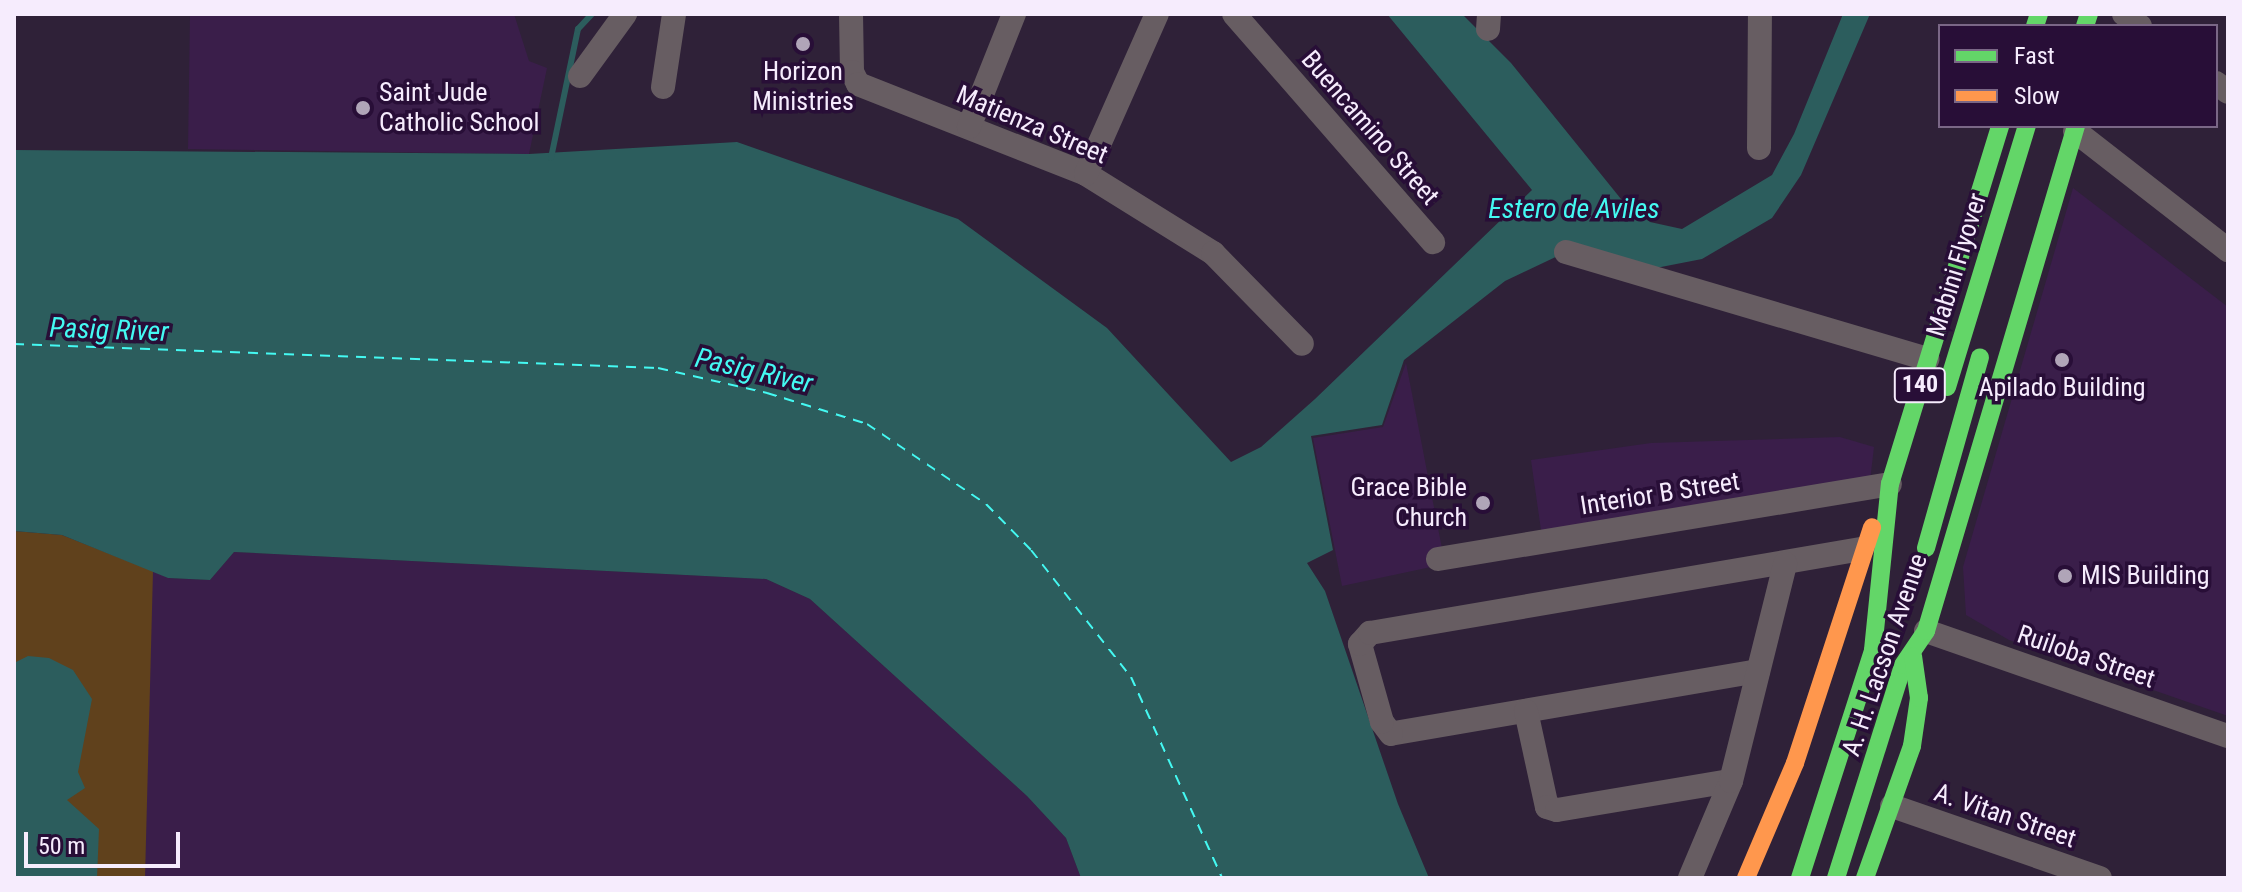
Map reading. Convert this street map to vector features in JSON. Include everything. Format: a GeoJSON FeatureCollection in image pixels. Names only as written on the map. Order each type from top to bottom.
{"type":"FeatureCollection","features":[{"type":"Feature","properties":{"kind":"main road","name":"A. H. Lacson Avenue"},"geometry":{"type":"LineString","coordinates":[[1800,878],[1873,650],[1890,484],[1999,128]]}},
{"type":"Feature","properties":{"kind":"main road","name":"Mabini Flyover"},"geometry":{"type":"LineString","coordinates":[[1940,408],[2026,128]]}},
{"type":"Feature","properties":{"kind":"main road","name":"A. H. Lacson Avenue"},"geometry":{"type":"LineString","coordinates":[[1836,878],[1919,638],[2075,129]]}},
{"type":"Feature","properties":{"kind":"main road","name":"Mabini Flyover"},"geometry":{"type":"LineString","coordinates":[[1923,563],[1939,488],[1987,337]]}},
{"type":"Feature","properties":{"kind":"main road"},"geometry":{"type":"LineString","coordinates":[[1746,878],[1795,763],[1862,549],[1890,484]]}},
{"type":"Feature","properties":{"kind":"main road","name":"140"},"geometry":{"type":"LineString","coordinates":[[1873,650],[1905,528]]}},
{"type":"Feature","properties":{"kind":"main road"},"geometry":{"type":"LineString","coordinates":[[1865,878],[1912,746],[1919,698],[1916,594]]}},
{"type":"Feature","properties":{"kind":"street"},"geometry":{"type":"LineString","coordinates":[[580,76],[625,14]]}},
{"type":"Feature","properties":{"kind":"street"},"geometry":{"type":"LineString","coordinates":[[663,87],[674,14]]}},
{"type":"Feature","properties":{"kind":"street","name":"Matienza Street"},"geometry":{"type":"LineString","coordinates":[[851,14],[852,72],[858,84],[1086,174],[1213,253],[1302,344]]}},
{"type":"Feature","properties":{"kind":"street"},"geometry":{"type":"LineString","coordinates":[[969,127],[1014,14]]}},
{"type":"Feature","properties":{"kind":"street"},"geometry":{"type":"LineString","coordinates":[[1086,174],[1157,14]]}},
{"type":"Feature","properties":{"kind":"street","name":"Buencamino Street"},"geometry":{"type":"LineString","coordinates":[[1234,14],[1433,242]]}},
{"type":"Feature","properties":{"kind":"street"},"geometry":{"type":"LineString","coordinates":[[1759,148],[1760,14]]}},
{"type":"Feature","properties":{"kind":"street"},"geometry":{"type":"LineString","coordinates":[[2075,129],[2228,250]]}},
{"type":"Feature","properties":{"kind":"street"},"geometry":{"type":"LineString","coordinates":[[1566,252],[1928,359]]}},
{"type":"Feature","properties":{"kind":"street","name":"Interior B Street"},"geometry":{"type":"LineString","coordinates":[[1438,559],[1890,484]]}},
{"type":"Feature","properties":{"kind":"street"},"geometry":{"type":"LineString","coordinates":[[1758,671],[1391,734],[1382,722],[1362,639],[1386,630],[1862,549]]}},
{"type":"Feature","properties":{"kind":"street"},"geometry":{"type":"LineString","coordinates":[[1690,878],[1731,781],[1785,564]]}},
{"type":"Feature","properties":{"kind":"street","name":"Ruiloba Street"},"geometry":{"type":"LineString","coordinates":[[1919,638],[2228,736]]}},
{"type":"Feature","properties":{"kind":"street"},"geometry":{"type":"LineString","coordinates":[[1526,711],[1547,807],[1557,810],[1731,781]]}},
{"type":"Feature","properties":{"kind":"street","name":"A. Vitan Street"},"geometry":{"type":"LineString","coordinates":[[1892,806],[2100,878]]}},
{"type":"Feature","properties":{"kind":"shaded area","name":"Saint Jude Catholic School"},"geometry":{"type":"Polygon","coordinates":[[[190,14],[514,14],[529,61],[547,68],[529,154],[188,149],[190,14]]]}},
{"type":"Feature","properties":{"kind":"shaded area"},"geometry":{"type":"Polygon","coordinates":[[[2073,188],[2228,307],[2228,716],[2009,640],[1966,615],[1963,567],[2073,188]]]}},
{"type":"Feature","properties":{"kind":"shaded area"},"geometry":{"type":"Polygon","coordinates":[[[1406,363],[1445,564],[1342,586],[1313,438],[1383,427],[1406,363]]]}},
{"type":"Feature","properties":{"kind":"shaded area"},"geometry":{"type":"Polygon","coordinates":[[[1840,437],[1874,447],[1870,481],[1542,537],[1531,460],[1651,443],[1840,437]]]}},
{"type":"Feature","properties":{"kind":"shaded area"},"geometry":{"type":"Polygon","coordinates":[[[14,531],[126,558],[168,578],[210,580],[234,552],[766,579],[810,599],[1027,796],[1066,838],[1081,878],[14,878],[14,531]]]}},
{"type":"Feature","properties":{"kind":"shaded area"},"geometry":{"type":"Polygon","coordinates":[[[14,531],[62,535],[153,571],[145,878],[14,878],[14,531]]]}},
{"type":"Feature","properties":{"kind":"water"},"geometry":{"type":"Polygon","coordinates":[[[1387,14],[1462,14],[1511,63],[1621,199],[1650,222],[1682,229],[1772,175],[1794,134],[1843,14],[1870,14],[1801,175],[1772,218],[1702,259],[1661,267],[1618,267],[1564,253],[1505,281],[1404,360],[1382,425],[1311,436],[1333,550],[1307,563],[1325,591],[1398,804],[1429,878],[1081,878],[1066,838],[1027,796],[810,599],[766,579],[234,552],[210,580],[168,578],[62,535],[14,531],[14,150],[529,154],[737,142],[958,219],[1107,328],[1231,462],[1261,447],[1315,399],[1532,190],[1387,14]]]}},
{"type":"Feature","properties":{"kind":"water"},"geometry":{"type":"Polygon","coordinates":[[[28,656],[49,658],[73,670],[92,699],[78,772],[85,788],[67,800],[99,829],[97,878],[14,878],[14,663],[28,656]]]}},
{"type":"Feature","properties":{"kind":"waterway"},"geometry":{"type":"LineString","coordinates":[[551,158],[578,29],[592,14]]}},
{"type":"Feature","properties":{"kind":"ferry route"},"geometry":{"type":"LineString","coordinates":[[14,344],[658,368],[767,393],[867,424],[986,504],[1031,550],[1131,677],[1222,878]]}},
{"type":"Feature","properties":{"kind":"traffic: fast"},"geometry":{"type":"LineString","coordinates":[[2036,24],[2039,14]]}},
{"type":"Feature","properties":{"kind":"traffic: fast"},"geometry":{"type":"LineString","coordinates":[[2086,24],[2089,14]]}},
{"type":"Feature","properties":{"kind":"traffic: fast"},"geometry":{"type":"LineString","coordinates":[[1800,878],[1873,650],[1890,484],[1999,128]]}},
{"type":"Feature","properties":{"kind":"traffic: fast"},"geometry":{"type":"LineString","coordinates":[[1947,387],[2026,128]]}},
{"type":"Feature","properties":{"kind":"traffic: fast"},"geometry":{"type":"LineString","coordinates":[[1836,878],[1903,665],[1926,631],[2075,128]]}},
{"type":"Feature","properties":{"kind":"traffic: fast"},"geometry":{"type":"LineString","coordinates":[[1926,548],[1980,357]]}},
{"type":"Feature","properties":{"kind":"traffic: fast"},"geometry":{"type":"LineString","coordinates":[[1865,878],[1912,746],[1919,698],[1913,656]]}},
{"type":"Feature","properties":{"kind":"traffic: slow"},"geometry":{"type":"LineString","coordinates":[[1746,878],[1795,763],[1872,527]]}},
{"type":"Feature","properties":{"kind":"place","name":"Horizon Ministries"},"geometry":{"type":"Point","coordinates":[803,44]}},
{"type":"Feature","properties":{"kind":"place","name":"Saint Jude Catholic School"},"geometry":{"type":"Point","coordinates":[363,108]}},
{"type":"Feature","properties":{"kind":"place","name":"Apilado Building"},"geometry":{"type":"Point","coordinates":[2062,360]}},
{"type":"Feature","properties":{"kind":"place","name":"Grace Bible Church"},"geometry":{"type":"Point","coordinates":[1483,503]}},
{"type":"Feature","properties":{"kind":"place","name":"MIS Building"},"geometry":{"type":"Point","coordinates":[2065,576]}},
{"type":"Feature","properties":{"kind":"water label","name":"Estero de Aviles"},"geometry":{"type":"Point","coordinates":[1574,209]}},
{"type":"Feature","properties":{"kind":"water label","name":"Pasig River"},"geometry":{"type":"Point","coordinates":[109,330]}},
{"type":"Feature","properties":{"kind":"water label","name":"Pasig River"},"geometry":{"type":"Point","coordinates":[754,371]}}]}
